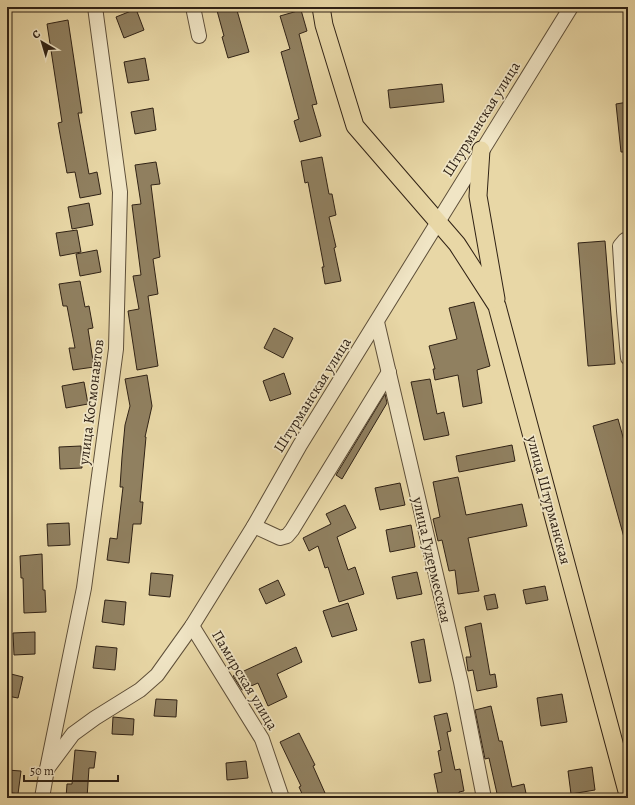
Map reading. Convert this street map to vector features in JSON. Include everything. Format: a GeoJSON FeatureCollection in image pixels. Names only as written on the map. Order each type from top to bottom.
{"type":"FeatureCollection","features":[{"type":"Feature","properties":{"kind":"main road"},"geometry":{"type":"LineString","coordinates":[[321,7],[324,25],[355,126],[437,221]]}},
{"type":"Feature","properties":{"kind":"main road"},"geometry":{"type":"LineString","coordinates":[[481,150],[478,196],[498,309]]}},
{"type":"Feature","properties":{"kind":"main road","name":"улица Штурманская"},"geometry":{"type":"LineString","coordinates":[[437,221],[457,244],[498,309],[628,795]]}},
{"type":"Feature","properties":{"kind":"street","name":"улица Космонавтов"},"geometry":{"type":"LineString","coordinates":[[42,798],[84,588],[116,349],[120,192],[95,7]]}},
{"type":"Feature","properties":{"kind":"street"},"geometry":{"type":"LineString","coordinates":[[193,7],[199,36]]}},
{"type":"Feature","properties":{"kind":"street","name":"Штурманская улица"},"geometry":{"type":"LineString","coordinates":[[47,769],[73,734],[95,718],[140,690],[157,675],[192,626],[254,526],[300,445],[377,322],[437,221],[571,7]]}},
{"type":"Feature","properties":{"kind":"street"},"geometry":{"type":"LineString","coordinates":[[628,240],[625,240],[620,246],[628,358]]}},
{"type":"Feature","properties":{"kind":"street","name":"улица Гудермесская"},"geometry":{"type":"LineString","coordinates":[[377,322],[461,682],[484,798]]}},
{"type":"Feature","properties":{"kind":"street"},"geometry":{"type":"LineString","coordinates":[[254,526],[280,538],[287,536],[389,372]]}},
{"type":"Feature","properties":{"kind":"street","name":"Памирская улица"},"geometry":{"type":"LineString","coordinates":[[192,626],[262,739],[282,798]]}},
{"type":"Feature","properties":{"kind":"building"},"geometry":{"type":"Polygon","coordinates":[[[216,7],[236,7],[249,52],[228,58],[216,7]]]}},
{"type":"Feature","properties":{"kind":"building"},"geometry":{"type":"Polygon","coordinates":[[[136,9],[144,30],[124,38],[116,17],[136,9]]]}},
{"type":"Feature","properties":{"kind":"building"},"geometry":{"type":"Polygon","coordinates":[[[301,10],[307,31],[299,34],[317,104],[312,105],[321,136],[300,142],[294,121],[299,119],[281,52],[290,49],[280,16],[301,10]]]}},
{"type":"Feature","properties":{"kind":"building"},"geometry":{"type":"Polygon","coordinates":[[[68,20],[82,113],[78,113],[89,174],[97,172],[101,194],[80,198],[75,172],[67,173],[58,123],[62,122],[47,24],[68,20]]]}},
{"type":"Feature","properties":{"kind":"building"},"geometry":{"type":"Polygon","coordinates":[[[145,58],[149,80],[128,83],[124,62],[145,58]]]}},
{"type":"Feature","properties":{"kind":"building"},"geometry":{"type":"Polygon","coordinates":[[[442,84],[444,102],[390,108],[388,90],[442,84]]]}},
{"type":"Feature","properties":{"kind":"building"},"geometry":{"type":"Polygon","coordinates":[[[628,102],[628,152],[621,152],[616,104],[628,102]]]}},
{"type":"Feature","properties":{"kind":"building"},"geometry":{"type":"Polygon","coordinates":[[[153,108],[156,130],[135,134],[131,112],[153,108]]]}},
{"type":"Feature","properties":{"kind":"building"},"geometry":{"type":"Polygon","coordinates":[[[322,157],[329,194],[332,194],[336,215],[329,217],[336,247],[334,248],[341,281],[325,284],[322,267],[324,267],[308,182],[305,183],[301,161],[322,157]]]}},
{"type":"Feature","properties":{"kind":"building"},"geometry":{"type":"Polygon","coordinates":[[[156,162],[160,184],[151,185],[160,257],[153,259],[158,294],[148,296],[158,366],[137,370],[128,311],[139,309],[133,276],[141,275],[132,205],[141,204],[135,165],[156,162]]]}},
{"type":"Feature","properties":{"kind":"building"},"geometry":{"type":"Polygon","coordinates":[[[89,203],[93,225],[72,229],[68,207],[89,203]]]}},
{"type":"Feature","properties":{"kind":"building"},"geometry":{"type":"Polygon","coordinates":[[[77,230],[81,252],[60,256],[56,233],[77,230]]]}},
{"type":"Feature","properties":{"kind":"building"},"geometry":{"type":"Polygon","coordinates":[[[605,241],[615,364],[588,366],[578,243],[605,241]]]}},
{"type":"Feature","properties":{"kind":"building"},"geometry":{"type":"Polygon","coordinates":[[[97,250],[101,272],[80,276],[76,254],[97,250]]]}},
{"type":"Feature","properties":{"kind":"building"},"geometry":{"type":"Polygon","coordinates":[[[80,281],[85,307],[89,306],[93,328],[88,329],[94,367],[73,370],[69,348],[75,348],[67,306],[63,306],[59,284],[80,281]]]}},
{"type":"Feature","properties":{"kind":"building"},"geometry":{"type":"Polygon","coordinates":[[[474,302],[490,366],[477,370],[482,403],[463,407],[458,375],[435,380],[433,369],[435,369],[429,346],[457,339],[449,308],[474,302]]]}},
{"type":"Feature","properties":{"kind":"building"},"geometry":{"type":"Polygon","coordinates":[[[274,328],[293,338],[283,358],[264,348],[274,328]]]}},
{"type":"Feature","properties":{"kind":"building"},"geometry":{"type":"Polygon","coordinates":[[[284,373],[291,394],[270,401],[263,381],[284,373]]]}},
{"type":"Feature","properties":{"kind":"building"},"geometry":{"type":"Polygon","coordinates":[[[147,375],[152,406],[145,437],[140,502],[143,502],[141,524],[133,524],[129,563],[107,560],[110,538],[117,539],[123,487],[120,487],[122,457],[125,425],[130,406],[125,379],[147,375]]]}},
{"type":"Feature","properties":{"kind":"building"},"geometry":{"type":"Polygon","coordinates":[[[430,379],[437,414],[444,412],[449,435],[424,440],[411,382],[430,379]]]}},
{"type":"Feature","properties":{"kind":"building"},"geometry":{"type":"Polygon","coordinates":[[[84,382],[88,404],[66,408],[62,386],[84,382]]]}},
{"type":"Feature","properties":{"kind":"building"},"geometry":{"type":"Polygon","coordinates":[[[385,394],[387,403],[342,479],[336,475],[385,394]]]}},
{"type":"Feature","properties":{"kind":"building"},"geometry":{"type":"Polygon","coordinates":[[[618,419],[628,455],[628,541],[625,541],[593,426],[618,419]]]}},
{"type":"Feature","properties":{"kind":"building"},"geometry":{"type":"Polygon","coordinates":[[[512,445],[515,461],[459,472],[456,456],[512,445]]]}},
{"type":"Feature","properties":{"kind":"building"},"geometry":{"type":"Polygon","coordinates":[[[81,446],[82,468],[60,469],[59,447],[81,446]]]}},
{"type":"Feature","properties":{"kind":"building"},"geometry":{"type":"Polygon","coordinates":[[[458,477],[466,515],[522,504],[527,526],[468,538],[479,591],[458,594],[455,570],[449,571],[442,540],[438,541],[433,519],[440,517],[433,482],[458,477]]]}},
{"type":"Feature","properties":{"kind":"building"},"geometry":{"type":"Polygon","coordinates":[[[400,483],[405,505],[380,510],[375,488],[400,483]]]}},
{"type":"Feature","properties":{"kind":"building"},"geometry":{"type":"Polygon","coordinates":[[[345,505],[356,528],[337,537],[348,570],[355,567],[364,594],[339,602],[328,567],[325,568],[318,546],[309,551],[303,538],[331,524],[326,514],[345,505]]]}},
{"type":"Feature","properties":{"kind":"building"},"geometry":{"type":"Polygon","coordinates":[[[69,523],[70,545],[48,546],[47,524],[69,523]]]}},
{"type":"Feature","properties":{"kind":"building"},"geometry":{"type":"Polygon","coordinates":[[[411,525],[415,547],[390,552],[386,530],[411,525]]]}},
{"type":"Feature","properties":{"kind":"building"},"geometry":{"type":"Polygon","coordinates":[[[42,554],[43,590],[45,590],[46,612],[24,613],[23,578],[21,578],[20,556],[42,554]]]}},
{"type":"Feature","properties":{"kind":"building"},"geometry":{"type":"Polygon","coordinates":[[[417,572],[422,594],[397,599],[392,577],[417,572]]]}},
{"type":"Feature","properties":{"kind":"building"},"geometry":{"type":"Polygon","coordinates":[[[151,573],[173,575],[170,597],[149,595],[151,573]]]}},
{"type":"Feature","properties":{"kind":"building"},"geometry":{"type":"Polygon","coordinates":[[[278,580],[285,595],[266,604],[259,589],[278,580]]]}},
{"type":"Feature","properties":{"kind":"building"},"geometry":{"type":"Polygon","coordinates":[[[545,586],[548,600],[526,604],[523,590],[545,586]]]}},
{"type":"Feature","properties":{"kind":"building"},"geometry":{"type":"Polygon","coordinates":[[[495,594],[498,608],[487,610],[484,596],[495,594]]]}},
{"type":"Feature","properties":{"kind":"building"},"geometry":{"type":"Polygon","coordinates":[[[105,600],[126,602],[124,625],[102,622],[105,600]]]}},
{"type":"Feature","properties":{"kind":"building"},"geometry":{"type":"Polygon","coordinates":[[[348,603],[357,630],[332,637],[323,611],[348,603]]]}},
{"type":"Feature","properties":{"kind":"building"},"geometry":{"type":"Polygon","coordinates":[[[481,623],[490,675],[495,674],[497,687],[477,691],[473,670],[468,671],[466,657],[471,657],[465,627],[481,623]]]}},
{"type":"Feature","properties":{"kind":"building"},"geometry":{"type":"Polygon","coordinates":[[[35,632],[35,654],[14,655],[13,633],[35,632]]]}},
{"type":"Feature","properties":{"kind":"building"},"geometry":{"type":"Polygon","coordinates":[[[424,639],[431,681],[419,683],[411,642],[424,639]]]}},
{"type":"Feature","properties":{"kind":"building"},"geometry":{"type":"Polygon","coordinates":[[[96,646],[117,648],[115,670],[93,668],[96,646]]]}},
{"type":"Feature","properties":{"kind":"building"},"geometry":{"type":"Polygon","coordinates":[[[296,647],[302,662],[277,674],[287,697],[268,706],[258,683],[242,690],[233,676],[296,647]]]}},
{"type":"Feature","properties":{"kind":"building"},"geometry":{"type":"Polygon","coordinates":[[[7,673],[23,677],[18,698],[7,696],[7,673]]]}},
{"type":"Feature","properties":{"kind":"building"},"geometry":{"type":"Polygon","coordinates":[[[562,694],[567,722],[541,726],[537,698],[562,694]]]}},
{"type":"Feature","properties":{"kind":"building"},"geometry":{"type":"Polygon","coordinates":[[[156,699],[177,700],[176,717],[154,716],[156,699]]]}},
{"type":"Feature","properties":{"kind":"building"},"geometry":{"type":"Polygon","coordinates":[[[491,706],[499,741],[502,741],[512,787],[524,784],[527,798],[498,798],[489,758],[485,759],[475,710],[491,706]]]}},
{"type":"Feature","properties":{"kind":"building"},"geometry":{"type":"Polygon","coordinates":[[[447,713],[451,731],[447,732],[455,770],[460,769],[464,791],[459,792],[460,798],[439,798],[434,774],[442,772],[438,751],[441,750],[434,716],[447,713]]]}},
{"type":"Feature","properties":{"kind":"building"},"geometry":{"type":"Polygon","coordinates":[[[113,717],[134,719],[133,735],[112,734],[113,717]]]}},
{"type":"Feature","properties":{"kind":"building"},"geometry":{"type":"Polygon","coordinates":[[[299,733],[315,765],[313,766],[325,793],[314,798],[304,798],[299,787],[301,786],[280,742],[299,733]]]}},
{"type":"Feature","properties":{"kind":"building"},"geometry":{"type":"Polygon","coordinates":[[[75,750],[96,752],[94,768],[89,768],[87,798],[66,798],[67,784],[72,784],[75,750]]]}},
{"type":"Feature","properties":{"kind":"building"},"geometry":{"type":"Polygon","coordinates":[[[246,761],[248,778],[227,780],[226,763],[246,761]]]}},
{"type":"Feature","properties":{"kind":"building"},"geometry":{"type":"Polygon","coordinates":[[[592,767],[595,790],[571,794],[568,771],[592,767]]]}},
{"type":"Feature","properties":{"kind":"building"},"geometry":{"type":"Polygon","coordinates":[[[7,770],[21,771],[18,794],[7,792],[7,770]]]}}]}
